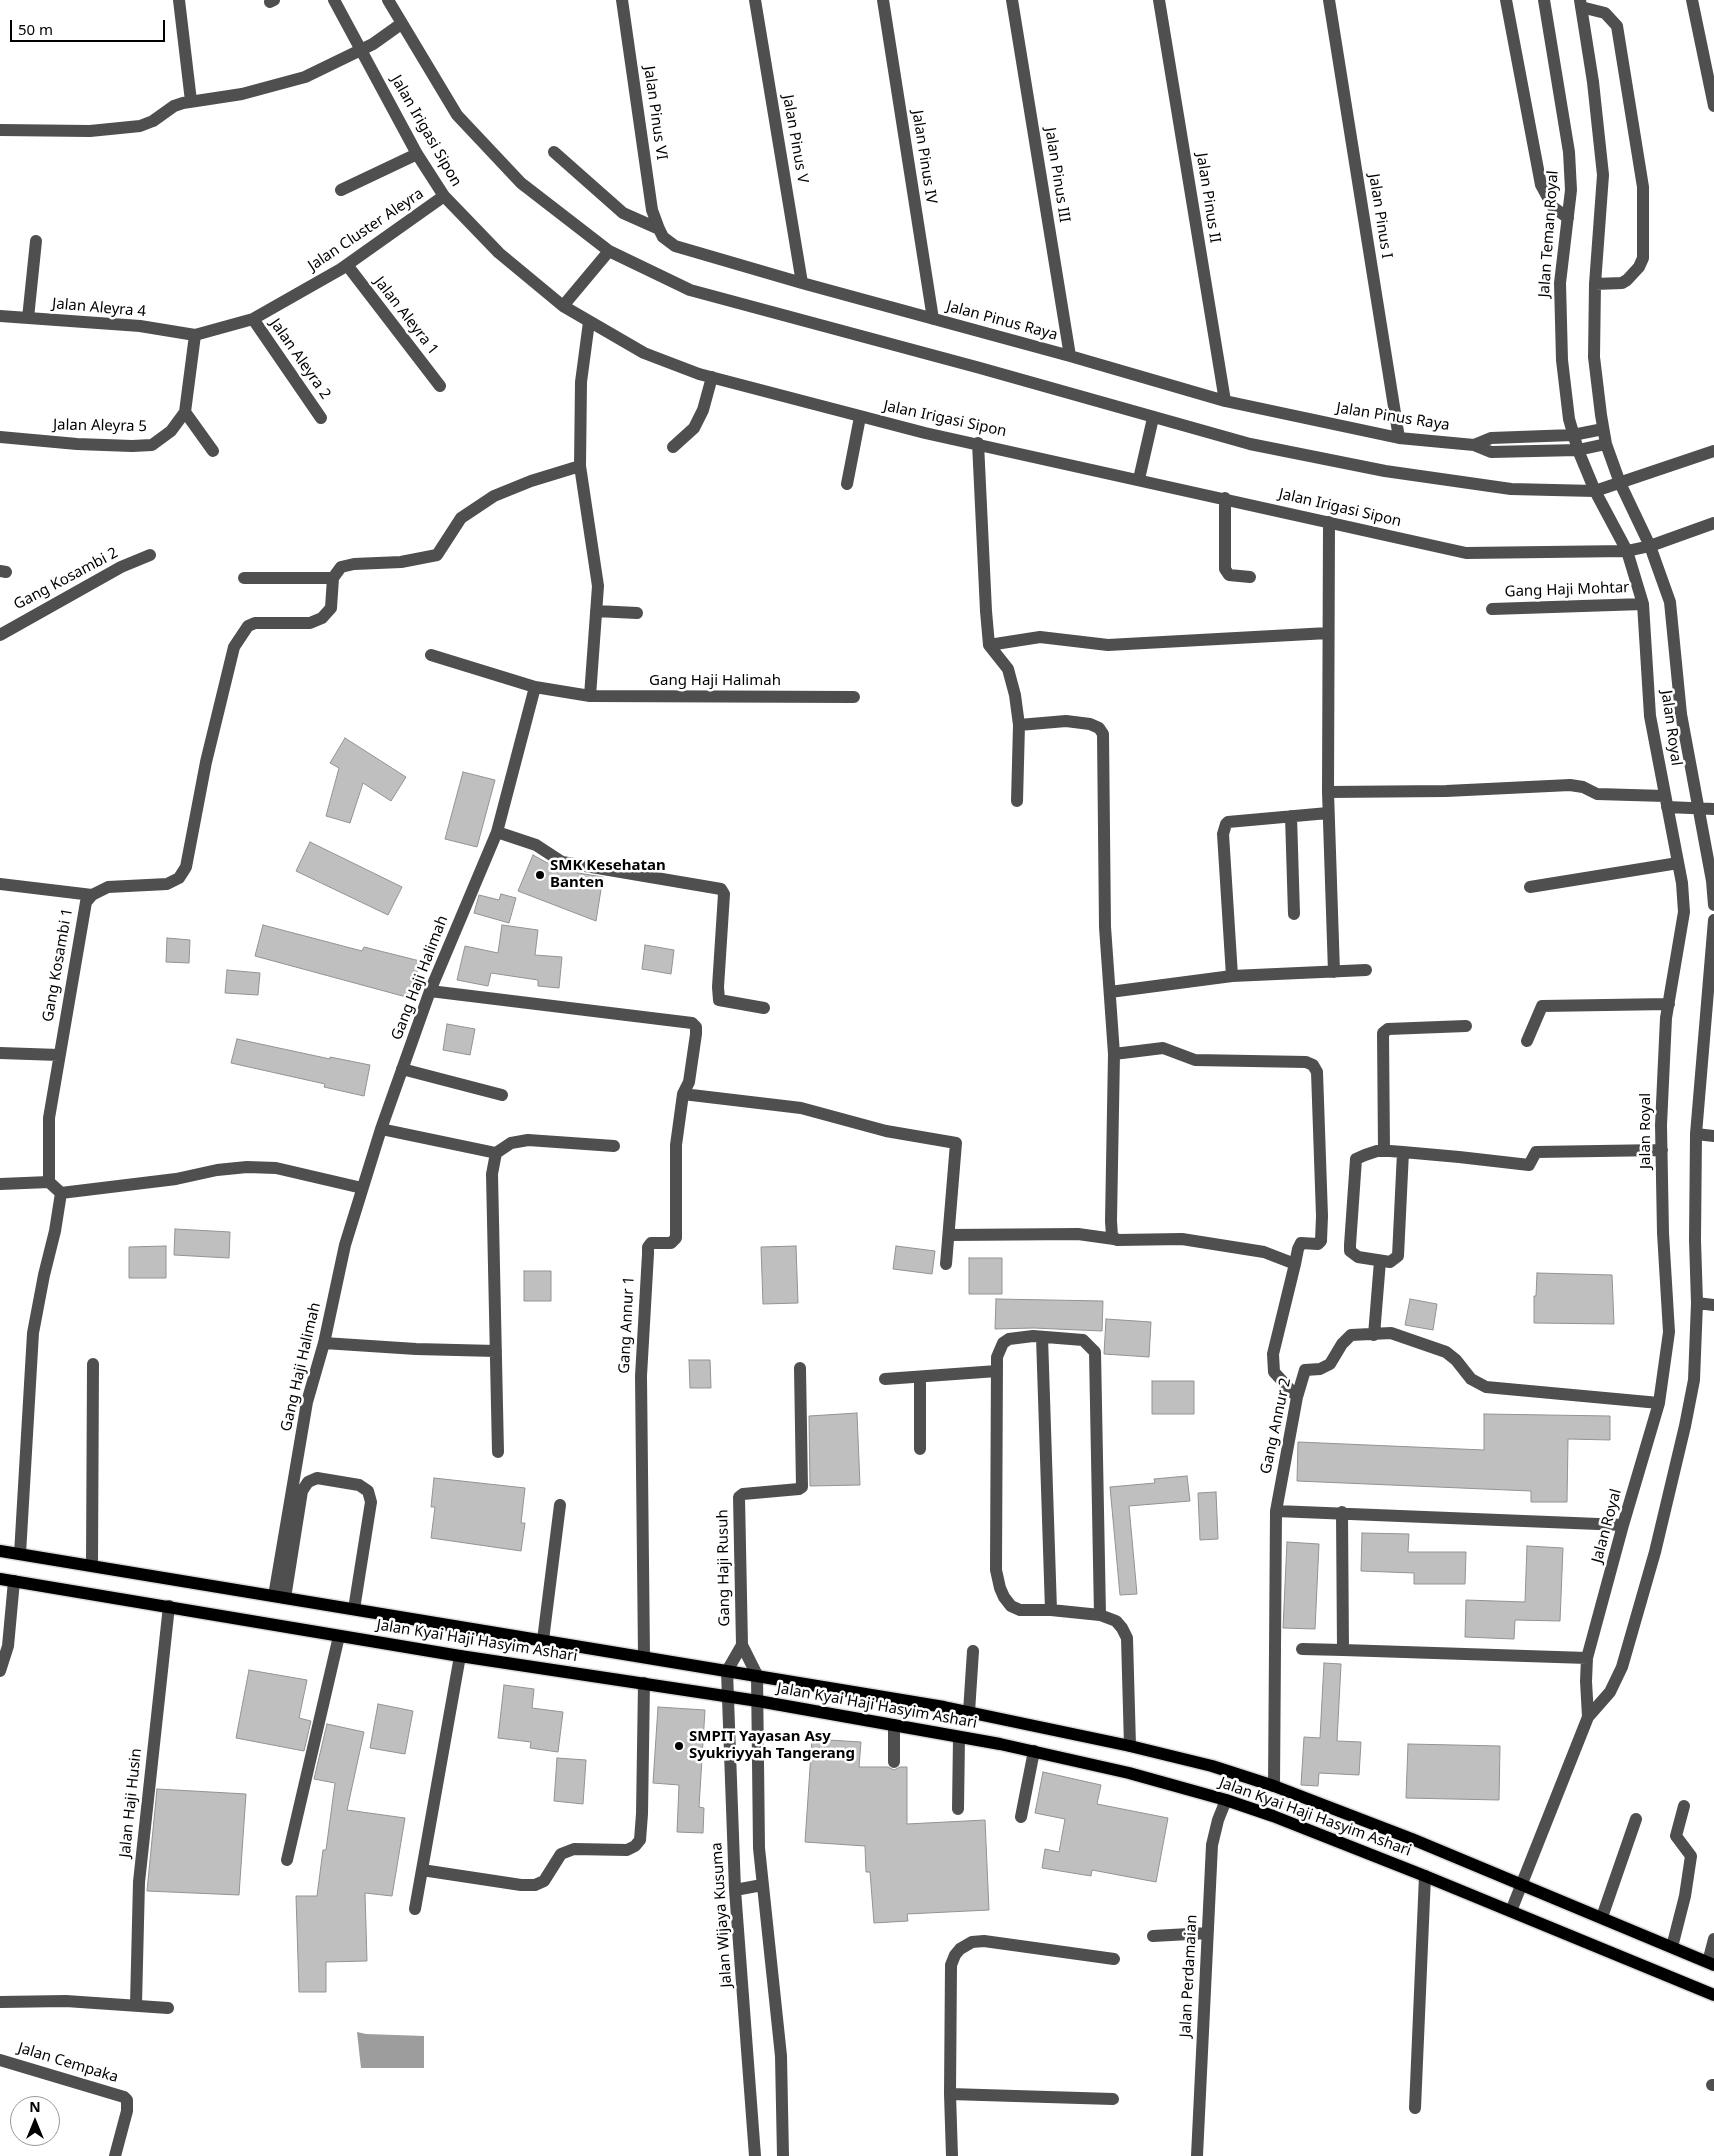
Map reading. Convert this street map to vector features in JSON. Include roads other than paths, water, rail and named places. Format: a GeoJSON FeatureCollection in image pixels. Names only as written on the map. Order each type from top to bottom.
{"type":"FeatureCollection","features":[{"type":"Feature","properties":{"kind":"main road","name":"Jalan Kyai Haji Hasyim Ashari"},"geometry":{"type":"LineString","coordinates":[[0,1551],[644,1656],[970,1712],[1130,1746],[1212,1766],[1274,1786],[1522,1884],[1711,1963]]}},
{"type":"Feature","properties":{"kind":"main road","name":"Jalan Kyai Haji Hasyim Ashari"},"geometry":{"type":"LineString","coordinates":[[0,1579],[460,1656],[758,1701],[1034,1751],[1129,1772],[1226,1800],[1272,1816],[1425,1876],[1714,1995]]}},
{"type":"Feature","properties":{"kind":"street"},"geometry":{"type":"LineString","coordinates":[[179,0],[191,101]]}},
{"type":"Feature","properties":{"kind":"street","name":"Jalan Irigasi Sipon"},"geometry":{"type":"LineString","coordinates":[[334,0],[418,154],[444,196],[499,253],[563,306],[644,353],[712,377],[860,417],[1466,553],[1625,547],[1714,523]]}},
{"type":"Feature","properties":{"kind":"street"},"geometry":{"type":"LineString","coordinates":[[388,0],[457,115],[522,183],[606,255],[690,290],[980,368],[1250,444],[1385,471],[1511,489],[1596,493],[1621,486],[1714,451]]}},
{"type":"Feature","properties":{"kind":"street","name":"Jalan Pinus VI"},"geometry":{"type":"LineString","coordinates":[[622,0],[652,210],[658,229]]}},
{"type":"Feature","properties":{"kind":"street","name":"Jalan Pinus V"},"geometry":{"type":"LineString","coordinates":[[755,0],[802,283]]}},
{"type":"Feature","properties":{"kind":"street","name":"Jalan Pinus IV"},"geometry":{"type":"LineString","coordinates":[[883,0],[933,320]]}},
{"type":"Feature","properties":{"kind":"street","name":"Jalan Pinus III"},"geometry":{"type":"LineString","coordinates":[[1012,0],[1070,356]]}},
{"type":"Feature","properties":{"kind":"street","name":"Jalan Pinus II"},"geometry":{"type":"LineString","coordinates":[[1160,0],[1225,401]]}},
{"type":"Feature","properties":{"kind":"street","name":"Jalan Pinus I"},"geometry":{"type":"LineString","coordinates":[[1329,0],[1399,438]]}},
{"type":"Feature","properties":{"kind":"street"},"geometry":{"type":"LineString","coordinates":[[1506,0],[1542,185],[1553,207],[1568,218]]}},
{"type":"Feature","properties":{"kind":"street","name":"Jalan Teman Royal"},"geometry":{"type":"LineString","coordinates":[[1544,0],[1569,152],[1571,190],[1560,283],[1562,360],[1569,419],[1578,450],[1596,493],[1625,547]]}},
{"type":"Feature","properties":{"kind":"street"},"geometry":{"type":"LineString","coordinates":[[1692,0],[1714,106]]}},
{"type":"Feature","properties":{"kind":"street"},"geometry":{"type":"LineString","coordinates":[[1595,284],[1622,283],[1639,266],[1643,258],[1643,187],[1617,26],[1605,13],[1580,4],[1594,82],[1603,175],[1595,284],[1594,357],[1606,444],[1621,486]]}},
{"type":"Feature","properties":{"kind":"street"},"geometry":{"type":"LineString","coordinates":[[0,130],[90,131],[140,126],[153,121],[174,106],[191,101],[242,94],[305,77],[373,44],[401,24]]}},
{"type":"Feature","properties":{"kind":"street","name":"Jalan Pinus Raya"},"geometry":{"type":"LineString","coordinates":[[554,152],[623,213],[658,229],[663,237],[675,246],[933,320],[1070,356],[1225,401],[1399,438],[1474,445],[1491,452],[1578,450],[1606,444]]}},
{"type":"Feature","properties":{"kind":"street"},"geometry":{"type":"LineString","coordinates":[[341,190],[418,154]]}},
{"type":"Feature","properties":{"kind":"street","name":"Jalan Cluster Aleyra"},"geometry":{"type":"LineString","coordinates":[[195,335],[253,319],[347,265],[444,196]]}},
{"type":"Feature","properties":{"kind":"street"},"geometry":{"type":"LineString","coordinates":[[28,318],[36,241]]}},
{"type":"Feature","properties":{"kind":"street"},"geometry":{"type":"LineString","coordinates":[[563,306],[606,255]]}},
{"type":"Feature","properties":{"kind":"street","name":"Jalan Aleyra 1"},"geometry":{"type":"LineString","coordinates":[[347,265],[440,386]]}},
{"type":"Feature","properties":{"kind":"street","name":"Jalan Aleyra 4"},"geometry":{"type":"LineString","coordinates":[[0,316],[140,326],[195,335]]}},
{"type":"Feature","properties":{"kind":"street","name":"Jalan Aleyra 2"},"geometry":{"type":"LineString","coordinates":[[253,319],[321,418]]}},
{"type":"Feature","properties":{"kind":"street"},"geometry":{"type":"LineString","coordinates":[[589,322],[581,382],[580,466],[598,586],[590,696]]}},
{"type":"Feature","properties":{"kind":"street"},"geometry":{"type":"LineString","coordinates":[[195,335],[185,412],[213,451]]}},
{"type":"Feature","properties":{"kind":"street"},"geometry":{"type":"LineString","coordinates":[[673,448],[694,428],[703,410],[712,377]]}},
{"type":"Feature","properties":{"kind":"street","name":"Jalan Aleyra 5"},"geometry":{"type":"LineString","coordinates":[[0,438],[77,444],[152,445],[171,431],[185,412]]}},
{"type":"Feature","properties":{"kind":"street"},"geometry":{"type":"LineString","coordinates":[[847,484],[860,417]]}},
{"type":"Feature","properties":{"kind":"street"},"geometry":{"type":"LineString","coordinates":[[1139,480],[1153,418]]}},
{"type":"Feature","properties":{"kind":"street","name":"Jalan Pinus Raya"},"geometry":{"type":"LineString","coordinates":[[1474,445],[1491,438],[1574,435],[1603,429]]}},
{"type":"Feature","properties":{"kind":"street"},"geometry":{"type":"LineString","coordinates":[[978,443],[989,645],[1008,669],[1015,695],[1019,725],[1017,801]]}},
{"type":"Feature","properties":{"kind":"street"},"geometry":{"type":"LineString","coordinates":[[244,578],[333,578],[341,567],[348,564],[401,562],[438,555],[461,518],[494,496],[532,480],[580,466]]}},
{"type":"Feature","properties":{"kind":"street","name":"Jalan Royal"},"geometry":{"type":"LineString","coordinates":[[1621,486],[1648,542],[1670,602],[1681,714],[1712,881],[1714,905]]}},
{"type":"Feature","properties":{"kind":"street"},"geometry":{"type":"LineString","coordinates":[[1225,498],[1225,569],[1230,575],[1250,577]]}},
{"type":"Feature","properties":{"kind":"street"},"geometry":{"type":"LineString","coordinates":[[1329,522],[1328,812],[1334,972]]}},
{"type":"Feature","properties":{"kind":"street","name":"Jalan Royal"},"geometry":{"type":"LineString","coordinates":[[1588,1717],[1587,1658],[1658,1403],[1669,1332],[1663,1233],[1661,1125],[1669,1004],[1684,912],[1678,863],[1650,716],[1643,604],[1625,547]]}},
{"type":"Feature","properties":{"kind":"street","name":"Gang Kosambi 2"},"geometry":{"type":"LineString","coordinates":[[0,635],[121,567],[150,555]]}},
{"type":"Feature","properties":{"kind":"street","name":"Gang Kosambi 1"},"geometry":{"type":"LineString","coordinates":[[49,1182],[49,1118],[86,902],[92,895],[108,886],[167,884],[179,878],[186,867],[206,762],[234,647],[248,626],[255,623],[310,623],[322,618],[331,608],[333,578]]}},
{"type":"Feature","properties":{"kind":"street","name":"Gang Haji Mohtar"},"geometry":{"type":"LineString","coordinates":[[1492,608],[1643,604]]}},
{"type":"Feature","properties":{"kind":"street"},"geometry":{"type":"LineString","coordinates":[[596,611],[637,613]]}},
{"type":"Feature","properties":{"kind":"street"},"geometry":{"type":"LineString","coordinates":[[989,645],[1040,637],[1108,645],[1328,633]]}},
{"type":"Feature","properties":{"kind":"street"},"geometry":{"type":"LineString","coordinates":[[431,655],[535,687]]}},
{"type":"Feature","properties":{"kind":"street","name":"Gang Haji Halimah"},"geometry":{"type":"LineString","coordinates":[[280,1597],[307,1402],[324,1343],[345,1245],[381,1129],[430,991],[497,832],[535,687],[590,696],[854,697]]}},
{"type":"Feature","properties":{"kind":"street"},"geometry":{"type":"LineString","coordinates":[[1019,725],[1066,721],[1090,724],[1099,728],[1103,734],[1105,927],[1114,1054],[1111,1221],[1111,1233],[1114,1238]]}},
{"type":"Feature","properties":{"kind":"street"},"geometry":{"type":"LineString","coordinates":[[1328,792],[1446,791],[1570,785],[1583,787],[1597,794],[1666,801],[1714,809]]}},
{"type":"Feature","properties":{"kind":"street"},"geometry":{"type":"LineString","coordinates":[[1232,976],[1224,827],[1228,822],[1328,812]]}},
{"type":"Feature","properties":{"kind":"street"},"geometry":{"type":"LineString","coordinates":[[1291,816],[1294,914]]}},
{"type":"Feature","properties":{"kind":"street"},"geometry":{"type":"LineString","coordinates":[[497,832],[536,845],[562,862],[721,889],[724,894],[718,987],[719,1000],[764,1008]]}},
{"type":"Feature","properties":{"kind":"street"},"geometry":{"type":"LineString","coordinates":[[1530,886],[1678,863]]}},
{"type":"Feature","properties":{"kind":"street"},"geometry":{"type":"LineString","coordinates":[[0,884],[92,895]]}},
{"type":"Feature","properties":{"kind":"street","name":"Jalan Royal"},"geometry":{"type":"LineString","coordinates":[[1511,1911],[1588,1717],[1610,1692],[1622,1666],[1655,1552],[1694,1380],[1697,1303],[1695,1240],[1696,1134],[1710,1019],[1714,920]]}},
{"type":"Feature","properties":{"kind":"street"},"geometry":{"type":"LineString","coordinates":[[1110,992],[1232,976],[1366,970]]}},
{"type":"Feature","properties":{"kind":"street","name":"Gang Annur 1"},"geometry":{"type":"LineString","coordinates":[[430,991],[692,1023],[696,1027],[689,1082],[683,1094],[676,1145],[676,1238],[671,1243],[651,1243],[648,1247],[641,1376],[644,1656]]}},
{"type":"Feature","properties":{"kind":"street"},"geometry":{"type":"LineString","coordinates":[[1527,1041],[1542,1006],[1669,1004]]}},
{"type":"Feature","properties":{"kind":"street"},"geometry":{"type":"LineString","coordinates":[[1384,1151],[1383,1033],[1388,1029],[1466,1026]]}},
{"type":"Feature","properties":{"kind":"street"},"geometry":{"type":"LineString","coordinates":[[1114,1054],[1163,1048],[1195,1060],[1306,1062],[1313,1066],[1317,1072],[1322,1216],[1321,1241],[1318,1244],[1301,1243],[1298,1248],[1272,1354],[1274,1372],[1297,1397]]}},
{"type":"Feature","properties":{"kind":"street"},"geometry":{"type":"LineString","coordinates":[[0,1053],[59,1055]]}},
{"type":"Feature","properties":{"kind":"street"},"geometry":{"type":"LineString","coordinates":[[402,1068],[502,1095]]}},
{"type":"Feature","properties":{"kind":"street"},"geometry":{"type":"LineString","coordinates":[[683,1094],[801,1108],[886,1131],[955,1142],[957,1147],[946,1264]]}},
{"type":"Feature","properties":{"kind":"street"},"geometry":{"type":"LineString","coordinates":[[381,1129],[496,1153],[511,1143],[528,1140],[614,1146]]}},
{"type":"Feature","properties":{"kind":"street"},"geometry":{"type":"LineString","coordinates":[[1696,1134],[1714,1136]]}},
{"type":"Feature","properties":{"kind":"street"},"geometry":{"type":"LineString","coordinates":[[1403,1152],[1400,1251],[1396,1259],[1390,1262],[1358,1257],[1350,1251],[1356,1159],[1384,1151],[1403,1152],[1529,1164],[1536,1152],[1662,1150]]}},
{"type":"Feature","properties":{"kind":"street"},"geometry":{"type":"LineString","coordinates":[[496,1153],[492,1174],[498,1452]]}},
{"type":"Feature","properties":{"kind":"street"},"geometry":{"type":"LineString","coordinates":[[0,1184],[49,1182],[61,1193],[176,1179],[217,1170],[247,1167],[276,1168],[362,1188]]}},
{"type":"Feature","properties":{"kind":"street"},"geometry":{"type":"LineString","coordinates":[[20,1554],[33,1334],[44,1275],[55,1231],[61,1193]]}},
{"type":"Feature","properties":{"kind":"street"},"geometry":{"type":"LineString","coordinates":[[949,1235],[1078,1234],[1114,1238],[1182,1239],[1264,1252],[1294,1264]]}},
{"type":"Feature","properties":{"kind":"street"},"geometry":{"type":"LineString","coordinates":[[1374,1335],[1380,1261]]}},
{"type":"Feature","properties":{"kind":"street"},"geometry":{"type":"LineString","coordinates":[[1697,1303],[1714,1306]]}},
{"type":"Feature","properties":{"kind":"street","name":"Gang Annur 2"},"geometry":{"type":"LineString","coordinates":[[1274,1786],[1276,1511],[1297,1397],[1304,1370],[1326,1367],[1351,1335],[1391,1334],[1446,1352],[1456,1360],[1471,1378],[1486,1387],[1658,1403]]}},
{"type":"Feature","properties":{"kind":"street"},"geometry":{"type":"LineString","coordinates":[[1042,1337],[1051,1610]]}},
{"type":"Feature","properties":{"kind":"street"},"geometry":{"type":"LineString","coordinates":[[1100,1615],[1095,1352],[1083,1340],[1042,1337],[1009,1339],[1003,1344],[997,1356],[996,1570],[1000,1588],[1011,1606],[1020,1610],[1051,1610],[1100,1615],[1116,1621],[1122,1628],[1127,1638],[1130,1746]]}},
{"type":"Feature","properties":{"kind":"street"},"geometry":{"type":"LineString","coordinates":[[324,1343],[416,1349],[496,1351]]}},
{"type":"Feature","properties":{"kind":"street"},"geometry":{"type":"LineString","coordinates":[[92,1565],[93,1364]]}},
{"type":"Feature","properties":{"kind":"street","name":"Gang Haji Rusuh"},"geometry":{"type":"LineString","coordinates":[[757,1676],[742,1644],[739,1497],[743,1494],[799,1489],[802,1487],[800,1368]]}},
{"type":"Feature","properties":{"kind":"street"},"geometry":{"type":"LineString","coordinates":[[885,1379],[997,1371]]}},
{"type":"Feature","properties":{"kind":"street"},"geometry":{"type":"LineString","coordinates":[[920,1378],[920,1450]]}},
{"type":"Feature","properties":{"kind":"street"},"geometry":{"type":"LineString","coordinates":[[280,1597],[302,1491],[308,1482],[317,1478],[359,1485],[368,1491],[371,1502],[354,1609]]}},
{"type":"Feature","properties":{"kind":"street"},"geometry":{"type":"LineString","coordinates":[[543,1640],[560,1505]]}},
{"type":"Feature","properties":{"kind":"street"},"geometry":{"type":"LineString","coordinates":[[1276,1511],[1342,1512],[1623,1525]]}},
{"type":"Feature","properties":{"kind":"street"},"geometry":{"type":"LineString","coordinates":[[1342,1512],[1343,1650]]}},
{"type":"Feature","properties":{"kind":"street"},"geometry":{"type":"LineString","coordinates":[[0,1671],[6,1658],[8,1646],[14,1580]]}},
{"type":"Feature","properties":{"kind":"street","name":"Jalan Haji Husin"},"geometry":{"type":"LineString","coordinates":[[136,2004],[139,1882],[168,1606]]}},
{"type":"Feature","properties":{"kind":"street"},"geometry":{"type":"LineString","coordinates":[[287,1860],[339,1636]]}},
{"type":"Feature","properties":{"kind":"street","name":"Gang Haji Rusuh"},"geometry":{"type":"LineString","coordinates":[[727,1671],[742,1644]]}},
{"type":"Feature","properties":{"kind":"street"},"geometry":{"type":"LineString","coordinates":[[1302,1649],[1587,1658]]}},
{"type":"Feature","properties":{"kind":"street"},"geometry":{"type":"LineString","coordinates":[[970,1712],[973,1651]]}},
{"type":"Feature","properties":{"kind":"street"},"geometry":{"type":"LineString","coordinates":[[415,1910],[460,1656]]}},
{"type":"Feature","properties":{"kind":"street","name":"Jalan Wijaya Kusuma"},"geometry":{"type":"LineString","coordinates":[[727,1671],[735,1890],[754,2114],[755,2156]]}},
{"type":"Feature","properties":{"kind":"street"},"geometry":{"type":"LineString","coordinates":[[757,1676],[759,1848],[781,2056],[783,2156]]}},
{"type":"Feature","properties":{"kind":"street"},"geometry":{"type":"LineString","coordinates":[[422,1870],[521,1885],[535,1885],[544,1881],[561,1854],[574,1849],[627,1850],[635,1846],[640,1840],[642,1814],[644,1683]]}},
{"type":"Feature","properties":{"kind":"street"},"geometry":{"type":"LineString","coordinates":[[894,1725],[894,1762]]}},
{"type":"Feature","properties":{"kind":"street"},"geometry":{"type":"LineString","coordinates":[[958,1809],[960,1737]]}},
{"type":"Feature","properties":{"kind":"street"},"geometry":{"type":"LineString","coordinates":[[1021,1817],[1034,1751]]}},
{"type":"Feature","properties":{"kind":"street","name":"Jalan Perdamaian"},"geometry":{"type":"LineString","coordinates":[[1197,2156],[1212,1845],[1218,1820],[1226,1800]]}},
{"type":"Feature","properties":{"kind":"street"},"geometry":{"type":"LineString","coordinates":[[1672,1947],[1685,1896],[1691,1856],[1676,1836],[1684,1806]]}},
{"type":"Feature","properties":{"kind":"street"},"geometry":{"type":"LineString","coordinates":[[1602,1917],[1636,1819]]}},
{"type":"Feature","properties":{"kind":"street"},"geometry":{"type":"LineString","coordinates":[[1415,2108],[1425,1876]]}},
{"type":"Feature","properties":{"kind":"street"},"geometry":{"type":"LineString","coordinates":[[735,1890],[762,1885]]}},
{"type":"Feature","properties":{"kind":"street"},"geometry":{"type":"LineString","coordinates":[[1153,1936],[1207,1933]]}},
{"type":"Feature","properties":{"kind":"street"},"geometry":{"type":"LineString","coordinates":[[1711,1963],[1714,1939]]}},
{"type":"Feature","properties":{"kind":"street"},"geometry":{"type":"LineString","coordinates":[[952,2156],[950,2094],[951,1965],[955,1955],[960,1949],[972,1942],[984,1942],[1114,1959]]}},
{"type":"Feature","properties":{"kind":"street"},"geometry":{"type":"LineString","coordinates":[[0,2002],[66,2001],[136,2004],[168,2008]]}},
{"type":"Feature","properties":{"kind":"street","name":"Jalan Cempaka"},"geometry":{"type":"LineString","coordinates":[[0,2060],[124,2097],[127,2100],[127,2111],[115,2156]]}},
{"type":"Feature","properties":{"kind":"street"},"geometry":{"type":"LineString","coordinates":[[950,2094],[1113,2099]]}},
{"type":"Feature","properties":{"kind":"place","name":"SMK Kesehatan Banten"},"geometry":{"type":"Point","coordinates":[540,875]}},
{"type":"Feature","properties":{"kind":"place","name":"SMPIT Yayasan Asy Syukriyyah Tangerang"},"geometry":{"type":"Point","coordinates":[679,1746]}}]}
